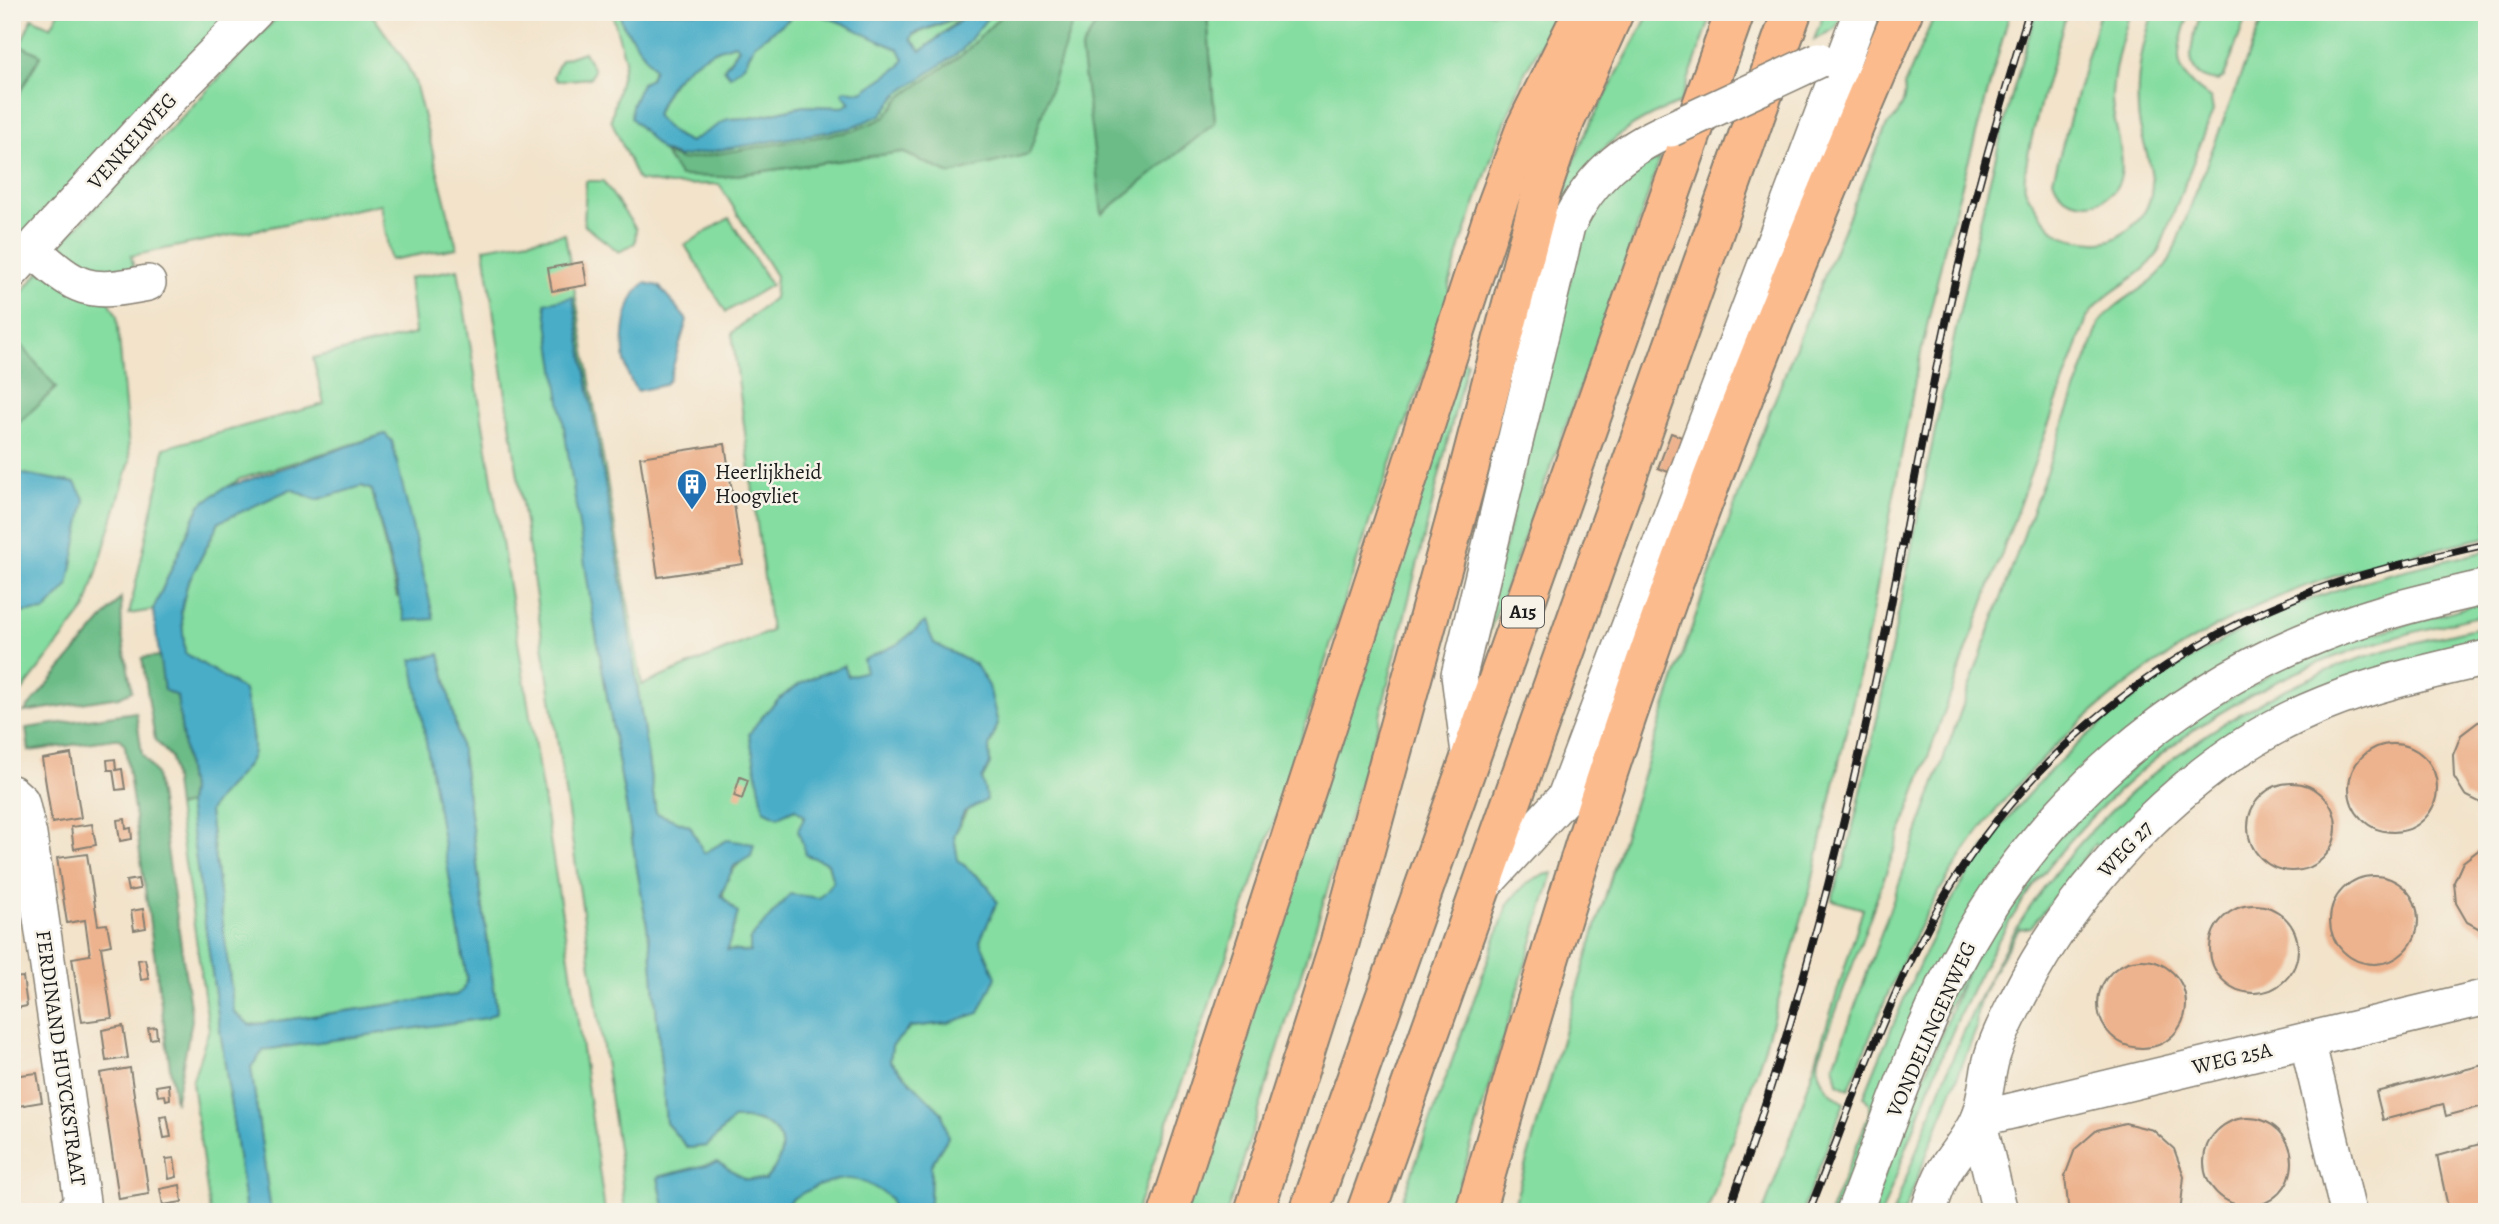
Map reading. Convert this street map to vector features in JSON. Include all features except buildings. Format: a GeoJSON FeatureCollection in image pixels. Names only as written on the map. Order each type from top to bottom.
{"type":"FeatureCollection","features":[{"type":"Feature","properties":{"kind":"highway"},"geometry":{"type":"LineString","coordinates":[[1169,1212],[1495,210],[1531,114],[1583,12]]}},
{"type":"Feature","properties":{"kind":"highway"},"geometry":{"type":"LineString","coordinates":[[1254,1212],[1339,945],[1463,492],[1541,192],[1565,121],[1614,12]]}},
{"type":"Feature","properties":{"kind":"highway","name":"A15"},"geometry":{"type":"LineString","coordinates":[[1309,1212],[1735,12]]}},
{"type":"Feature","properties":{"kind":"highway","name":"A15"},"geometry":{"type":"LineString","coordinates":[[1366,1212],[1791,12]]}},
{"type":"Feature","properties":{"kind":"highway"},"geometry":{"type":"LineString","coordinates":[[1475,1212],[1532,1013],[1646,662],[1743,397],[1824,195],[1903,12]]}},
{"type":"Feature","properties":{"kind":"street","name":"VENKELWEG"},"geometry":{"type":"LineString","coordinates":[[22,260],[175,93],[255,12]]}},
{"type":"Feature","properties":{"kind":"street"},"geometry":{"type":"LineString","coordinates":[[1481,887],[1565,797],[1832,54],[1861,12]]}},
{"type":"Feature","properties":{"kind":"street"},"geometry":{"type":"LineString","coordinates":[[1470,761],[1459,676],[1567,226],[1582,195],[1605,170],[1628,152],[1671,129],[1832,54]]}},
{"type":"Feature","properties":{"kind":"street"},"geometry":{"type":"LineString","coordinates":[[22,260],[91,290],[148,283]]}},
{"type":"Feature","properties":{"kind":"street","name":"VONDELINGENWEG"},"geometry":{"type":"LineString","coordinates":[[1854,1212],[1925,1034],[1967,944],[2029,851],[2105,769],[2188,704],[2280,652],[2371,616],[2487,587]]}},
{"type":"Feature","properties":{"kind":"street","name":"WEG 27"},"geometry":{"type":"LineString","coordinates":[[1928,1212],[1942,1175],[1978,1119],[1992,1055],[2020,994],[2052,936],[2101,874],[2179,793],[2274,729],[2322,704],[2390,681],[2487,658]]}},
{"type":"Feature","properties":{"kind":"street","name":"FERDINAND HUYCKSTRAAT"},"geometry":{"type":"LineString","coordinates":[[12,793],[21,800],[29,835],[78,1207]]}},
{"type":"Feature","properties":{"kind":"street","name":"WEG 25A"},"geometry":{"type":"LineString","coordinates":[[1978,1119],[2487,997]]}},
{"type":"Feature","properties":{"kind":"street"},"geometry":{"type":"LineString","coordinates":[[2307,1040],[2348,1212]]}},
{"type":"Feature","properties":{"kind":"street"},"geometry":{"type":"LineString","coordinates":[[1978,1119],[2000,1212]]}},
{"type":"Feature","properties":{"kind":"green space"},"geometry":{"type":"Polygon","coordinates":[[[59,12],[236,12],[12,251],[12,106],[40,55],[20,45],[32,18],[51,27],[59,12]]]}},
{"type":"Feature","properties":{"kind":"green space"},"geometry":{"type":"Polygon","coordinates":[[[282,12],[370,12],[405,61],[415,82],[457,248],[390,260],[381,204],[131,256],[134,269],[90,281],[55,250],[282,12]]]}},
{"type":"Feature","properties":{"kind":"green space"},"geometry":{"type":"Polygon","coordinates":[[[612,12],[620,12],[622,23],[654,69],[631,118],[678,157],[850,128],[881,115],[898,94],[961,51],[992,12],[1005,12],[963,54],[901,97],[884,118],[853,131],[682,161],[722,177],[902,152],[950,174],[1076,12],[1103,12],[1081,50],[1215,123],[1207,12],[1561,12],[1526,70],[1461,244],[1449,286],[1449,308],[1371,517],[1279,808],[1136,1212],[926,1212],[930,1202],[931,1165],[948,1137],[942,1113],[890,1061],[892,1046],[910,1027],[948,1023],[980,941],[988,886],[958,860],[954,836],[990,764],[989,747],[998,724],[976,665],[945,649],[921,643],[896,647],[864,660],[867,671],[848,677],[844,666],[795,808],[809,823],[819,842],[833,882],[819,898],[750,952],[727,950],[722,910],[725,886],[738,865],[750,856],[704,853],[690,826],[656,813],[623,590],[573,298],[591,604],[651,949],[666,1123],[688,1148],[707,1146],[733,1119],[762,1122],[778,1135],[781,1145],[775,1167],[765,1180],[745,1179],[717,1162],[658,1177],[665,1212],[625,1212],[619,1155],[484,248],[565,234],[642,685],[771,631],[732,333],[774,298],[776,276],[719,184],[670,185],[638,180],[611,120],[625,60],[612,12]]]}},
{"type":"Feature","properties":{"kind":"green space"},"geometry":{"type":"Polygon","coordinates":[[[799,12],[826,17],[850,26],[899,49],[904,59],[900,66],[844,107],[804,106],[751,118],[728,119],[690,142],[671,131],[656,115],[676,78],[696,61],[735,44],[739,47],[724,68],[745,64],[754,45],[799,12]]]}},
{"type":"Feature","properties":{"kind":"green space"},"geometry":{"type":"Polygon","coordinates":[[[1005,12],[1076,12],[1029,154],[950,174],[902,152],[722,177],[680,176],[664,153],[681,160],[853,131],[884,118],[901,97],[963,54],[1005,12]]]}},
{"type":"Feature","properties":{"kind":"green space"},"geometry":{"type":"Polygon","coordinates":[[[1103,12],[1207,12],[1215,123],[1102,214],[1081,50],[1103,12]]]}},
{"type":"Feature","properties":{"kind":"green space"},"geometry":{"type":"Polygon","coordinates":[[[1650,12],[1713,12],[1680,103],[1643,119],[1615,139],[1591,165],[1571,199],[1558,201],[1586,132],[1650,12]]]}},
{"type":"Feature","properties":{"kind":"green space"},"geometry":{"type":"Polygon","coordinates":[[[1824,12],[1846,12],[1834,29],[1814,40],[1824,12]]]}},
{"type":"Feature","properties":{"kind":"green space"},"geometry":{"type":"Polygon","coordinates":[[[1936,12],[2010,12],[1945,246],[1916,375],[1869,630],[1811,886],[1763,1053],[1707,1212],[1512,1212],[1623,838],[1717,553],[1811,307],[1887,125],[1901,108],[1904,86],[1936,12]]]}},
{"type":"Feature","properties":{"kind":"green space"},"geometry":{"type":"Polygon","coordinates":[[[2036,12],[2067,12],[2048,75],[2025,175],[2028,195],[2047,223],[2059,234],[2083,241],[2110,240],[2131,227],[2146,209],[2152,184],[2149,160],[2139,124],[2138,85],[2143,49],[2153,12],[2189,12],[2181,40],[2179,61],[2188,79],[2211,99],[2213,111],[2158,253],[2142,271],[2094,308],[2087,318],[1819,1058],[1821,1079],[1844,1103],[1802,1212],[1763,1212],[1797,1121],[1863,909],[1832,900],[1843,869],[1868,762],[1979,224],[2036,12]]]}},
{"type":"Feature","properties":{"kind":"green space"},"geometry":{"type":"Polygon","coordinates":[[[2100,12],[2130,12],[2116,65],[2112,97],[2122,165],[2115,189],[2102,200],[2082,203],[2063,195],[2053,179],[2100,12]]]}},
{"type":"Feature","properties":{"kind":"green space"},"geometry":{"type":"Polygon","coordinates":[[[2201,12],[2248,12],[2224,77],[2218,81],[2205,78],[2197,73],[2192,65],[2192,44],[2201,12]]]}},
{"type":"Feature","properties":{"kind":"green space"},"geometry":{"type":"Polygon","coordinates":[[[2265,12],[2487,12],[2487,537],[2358,569],[2283,595],[2231,619],[2181,647],[2088,716],[2045,756],[2006,799],[1970,844],[1939,892],[1901,964],[1849,1089],[1838,1083],[1834,1065],[2100,322],[2117,305],[2155,278],[2170,260],[2265,12]]]}},
{"type":"Feature","properties":{"kind":"green space"},"geometry":{"type":"Polygon","coordinates":[[[964,15],[921,52],[911,39],[913,35],[964,15]]]}},
{"type":"Feature","properties":{"kind":"green space"},"geometry":{"type":"Polygon","coordinates":[[[20,45],[41,55],[12,106],[12,60],[20,45]]]}},
{"type":"Feature","properties":{"kind":"green space"},"geometry":{"type":"Polygon","coordinates":[[[584,52],[594,70],[590,78],[557,81],[553,76],[561,60],[584,52]]]}},
{"type":"Feature","properties":{"kind":"green space"},"geometry":{"type":"Polygon","coordinates":[[[1660,158],[1618,286],[1471,681],[1582,232],[1597,208],[1615,188],[1635,172],[1660,158]]]}},
{"type":"Feature","properties":{"kind":"green space"},"geometry":{"type":"Polygon","coordinates":[[[586,181],[603,181],[636,229],[635,243],[619,252],[584,225],[586,181]]]}},
{"type":"Feature","properties":{"kind":"green space"},"geometry":{"type":"Polygon","coordinates":[[[729,218],[771,285],[726,312],[685,245],[729,218]]]}},
{"type":"Feature","properties":{"kind":"green space"},"geometry":{"type":"Polygon","coordinates":[[[458,269],[570,964],[605,1212],[271,1212],[251,1067],[264,1050],[497,1011],[462,754],[440,654],[443,828],[467,980],[463,990],[456,995],[250,1025],[234,1012],[209,812],[251,758],[252,735],[244,690],[185,653],[181,611],[187,585],[220,521],[291,489],[316,500],[361,486],[372,490],[397,598],[385,434],[240,479],[200,505],[153,610],[129,614],[164,448],[324,404],[313,358],[415,334],[409,278],[458,269]]]}},
{"type":"Feature","properties":{"kind":"green space"},"geometry":{"type":"Polygon","coordinates":[[[40,271],[109,301],[117,316],[130,461],[86,608],[12,704],[12,613],[45,611],[74,483],[12,472],[12,429],[56,388],[12,333],[12,304],[40,271]]]}},
{"type":"Feature","properties":{"kind":"green space"},"geometry":{"type":"Polygon","coordinates":[[[12,333],[56,388],[12,429],[12,333]]]}},
{"type":"Feature","properties":{"kind":"green space"},"geometry":{"type":"Polygon","coordinates":[[[1459,359],[1467,362],[1377,729],[1227,1212],[1181,1212],[1459,359]]]}},
{"type":"Feature","properties":{"kind":"green space"},"geometry":{"type":"Polygon","coordinates":[[[2487,551],[2487,574],[2364,604],[2057,799],[1841,1212],[1830,1212],[1869,1115],[1869,1104],[1864,1096],[1935,932],[1964,880],[1999,829],[2040,781],[2086,737],[2135,697],[2187,661],[2242,630],[2300,604],[2358,583],[2487,551]]]}},
{"type":"Feature","properties":{"kind":"green space"},"geometry":{"type":"Polygon","coordinates":[[[121,598],[122,636],[132,691],[119,697],[24,712],[121,598]]]}},
{"type":"Feature","properties":{"kind":"green space"},"geometry":{"type":"Polygon","coordinates":[[[2487,601],[2487,614],[2360,648],[2266,687],[2215,716],[2167,750],[2123,787],[2081,828],[2044,873],[2010,921],[1981,971],[1928,1090],[1882,1212],[1869,1212],[1969,966],[2057,838],[2168,734],[2310,652],[2487,601]]]}},
{"type":"Feature","properties":{"kind":"green space"},"geometry":{"type":"Polygon","coordinates":[[[2487,625],[2471,644],[2374,671],[2101,850],[2095,844],[2031,927],[2019,929],[1991,977],[1979,1004],[1977,1027],[1904,1212],[1893,1212],[1947,1073],[1992,971],[2040,894],[2073,851],[2111,811],[2195,742],[2241,713],[2289,688],[2375,654],[2487,625]]]}},
{"type":"Feature","properties":{"kind":"green space"},"geometry":{"type":"Polygon","coordinates":[[[160,656],[164,690],[177,695],[190,790],[188,804],[177,807],[171,757],[155,740],[142,658],[160,656]]]}},
{"type":"Feature","properties":{"kind":"green space"},"geometry":{"type":"Polygon","coordinates":[[[136,712],[142,754],[156,774],[192,1020],[175,1103],[125,746],[120,739],[114,739],[29,751],[26,728],[136,712]]]}},
{"type":"Feature","properties":{"kind":"green space"},"geometry":{"type":"Polygon","coordinates":[[[188,804],[246,1212],[210,1212],[192,1082],[209,1029],[177,807],[188,804]]]}},
{"type":"Feature","properties":{"kind":"green space"},"geometry":{"type":"Polygon","coordinates":[[[1553,873],[1453,1206],[1448,1212],[1398,1212],[1508,904],[1528,883],[1553,873]]]}},
{"type":"Feature","properties":{"kind":"green space"},"geometry":{"type":"Polygon","coordinates":[[[853,1178],[872,1183],[890,1198],[893,1212],[783,1212],[803,1191],[833,1180],[853,1178]]]}},
{"type":"Feature","properties":{"kind":"water"},"geometry":{"type":"Polygon","coordinates":[[[620,12],[799,12],[754,45],[745,64],[730,76],[724,69],[739,48],[735,44],[708,54],[676,78],[661,101],[656,115],[671,131],[690,142],[728,119],[751,118],[804,106],[843,107],[850,103],[842,93],[845,90],[862,92],[900,66],[904,59],[899,49],[830,18],[803,12],[874,12],[887,19],[915,12],[992,12],[961,51],[898,94],[881,115],[850,128],[678,157],[661,150],[631,118],[632,105],[642,83],[650,79],[654,69],[622,23],[620,12]],[[963,15],[913,34],[911,39],[921,51],[961,20],[963,15]]]}},
{"type":"Feature","properties":{"kind":"water"},"geometry":{"type":"Polygon","coordinates":[[[645,283],[659,286],[687,320],[669,380],[664,385],[638,391],[626,368],[624,336],[630,304],[645,283]]]}},
{"type":"Feature","properties":{"kind":"water"},"geometry":{"type":"Polygon","coordinates":[[[573,297],[623,590],[656,813],[690,826],[704,853],[727,840],[754,844],[751,856],[734,866],[721,895],[738,913],[727,950],[750,952],[750,939],[790,894],[819,898],[833,882],[828,863],[806,855],[798,830],[805,816],[795,809],[778,817],[764,810],[749,734],[769,709],[801,683],[828,671],[844,666],[848,676],[866,671],[863,660],[898,644],[925,622],[934,643],[976,665],[989,686],[998,724],[989,747],[990,764],[982,779],[987,800],[964,812],[954,836],[958,860],[988,886],[997,902],[980,941],[996,977],[979,1013],[948,1023],[910,1027],[892,1046],[890,1061],[942,1113],[948,1137],[931,1165],[930,1202],[926,1212],[893,1212],[890,1198],[879,1190],[859,1181],[840,1179],[819,1185],[795,1197],[783,1212],[665,1212],[658,1177],[718,1162],[745,1179],[765,1180],[775,1167],[781,1145],[778,1135],[762,1122],[733,1119],[707,1146],[688,1148],[666,1123],[651,949],[591,604],[545,303],[573,297]]]}},
{"type":"Feature","properties":{"kind":"water"},"geometry":{"type":"Polygon","coordinates":[[[385,434],[392,441],[434,619],[405,621],[372,490],[362,486],[316,500],[291,489],[219,522],[187,585],[181,611],[185,653],[244,690],[252,735],[251,758],[209,812],[234,1012],[250,1025],[456,995],[463,990],[467,980],[412,660],[440,654],[462,754],[497,1012],[487,1018],[264,1050],[251,1067],[271,1212],[246,1212],[188,804],[190,790],[177,696],[164,690],[153,610],[200,505],[224,488],[385,434]]]}},
{"type":"Feature","properties":{"kind":"water"},"geometry":{"type":"Polygon","coordinates":[[[12,472],[75,483],[85,500],[68,586],[45,611],[12,613],[12,472]]]}},
{"type":"Feature","properties":{"kind":"railway"},"geometry":{"type":"LineString","coordinates":[[1728,1212],[1798,997],[1837,851],[1886,630],[1951,299],[1985,162],[2029,12]]}},
{"type":"Feature","properties":{"kind":"railway"},"geometry":{"type":"LineString","coordinates":[[1809,1212],[1881,1027],[1932,919],[1965,864],[2003,813],[2046,765],[2093,721],[2144,681],[2198,646],[2255,616],[2313,591],[2356,577],[2487,544]]}},
{"type":"Feature","properties":{"kind":"place","name":"Heerlijkheid Hoogvliet"},"geometry":{"type":"Point","coordinates":[692,511]}}]}
